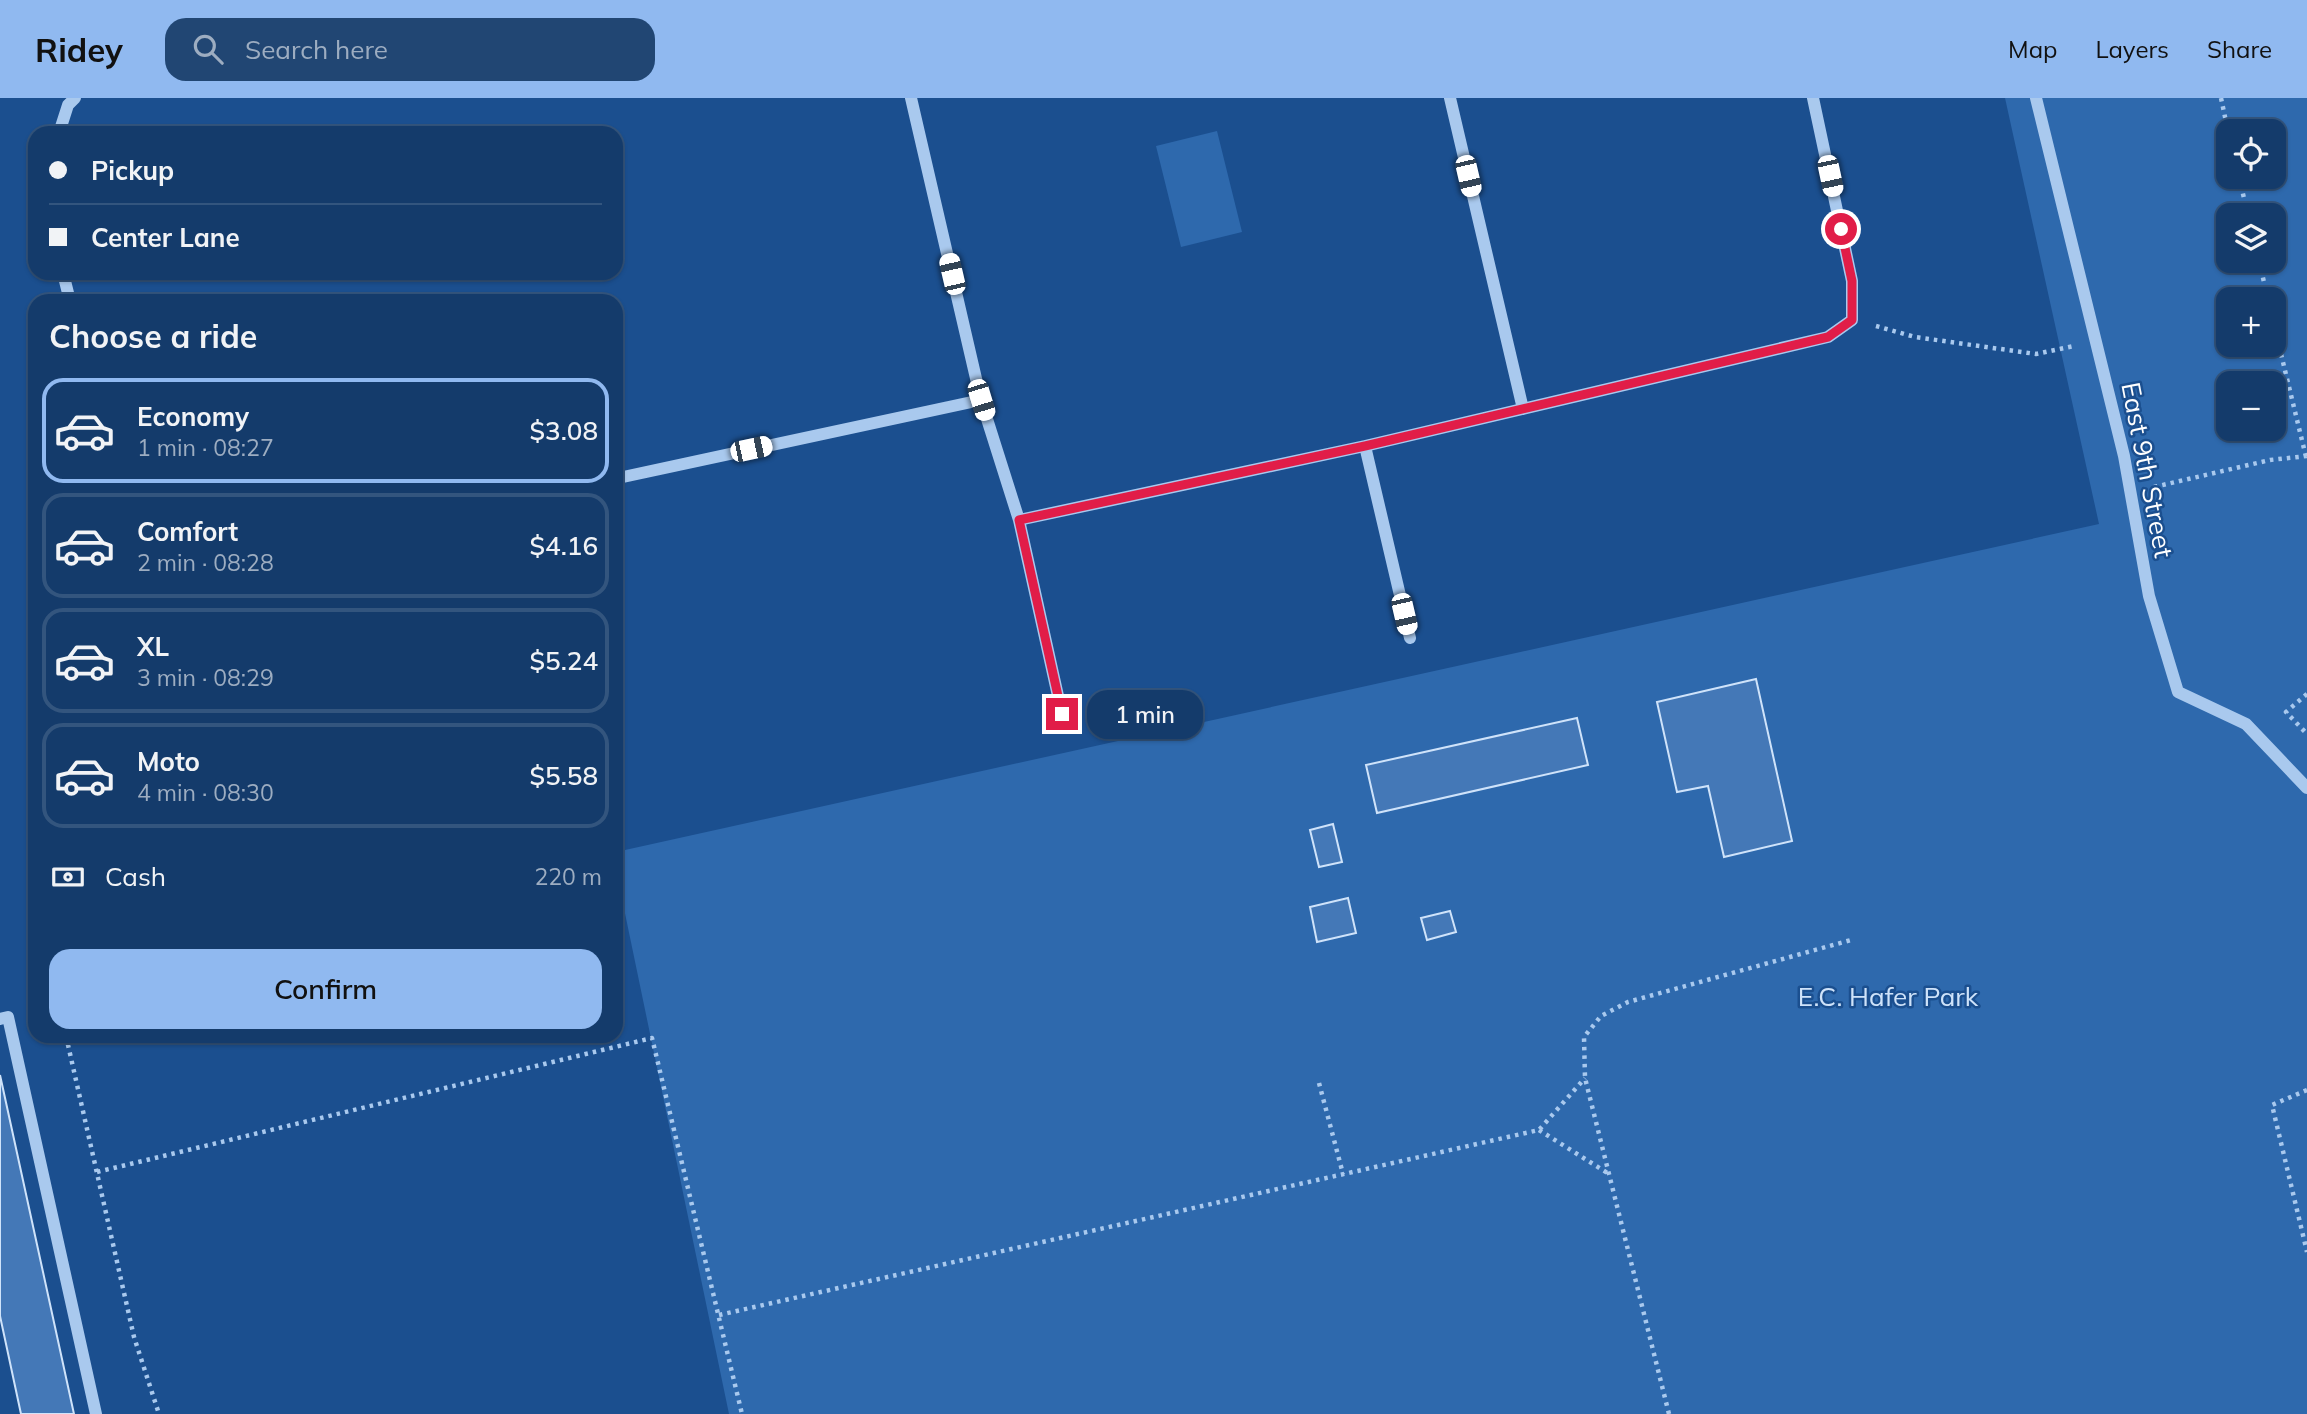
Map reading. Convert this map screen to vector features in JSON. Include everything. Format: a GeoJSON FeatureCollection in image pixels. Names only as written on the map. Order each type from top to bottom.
{"type":"FeatureCollection","features":[{"type":"Feature","properties":{"kind":"street"},"geometry":{"type":"LineString","coordinates":[[61,126],[68,105],[75,98]]}},
{"type":"Feature","properties":{"kind":"street"},"geometry":{"type":"LineString","coordinates":[[911,98],[981,400],[1019,520],[1062,714]]}},
{"type":"Feature","properties":{"kind":"street"},"geometry":{"type":"LineString","coordinates":[[1450,98],[1524,409]]}},
{"type":"Feature","properties":{"kind":"street"},"geometry":{"type":"LineString","coordinates":[[1019,520],[1365,446],[1828,337],[1852,320],[1852,281],[1813,98]]}},
{"type":"Feature","properties":{"kind":"street","name":"East 9th Street"},"geometry":{"type":"LineString","coordinates":[[2036,98],[2124,456],[2149,596],[2178,692],[2246,724],[2307,788]]}},
{"type":"Feature","properties":{"kind":"street"},"geometry":{"type":"LineString","coordinates":[[623,477],[981,400]]}},
{"type":"Feature","properties":{"kind":"street"},"geometry":{"type":"LineString","coordinates":[[1365,446],[1410,638]]}},
{"type":"Feature","properties":{"kind":"street"},"geometry":{"type":"LineString","coordinates":[[0,1019],[8,1017],[96,1414]]}},
{"type":"Feature","properties":{"kind":"path"},"geometry":{"type":"LineString","coordinates":[[2221,98],[2225,119]]}},
{"type":"Feature","properties":{"kind":"path"},"geometry":{"type":"LineString","coordinates":[[1852,320],[1915,337],[2036,354],[2096,340]]}},
{"type":"Feature","properties":{"kind":"path"},"geometry":{"type":"LineString","coordinates":[[2131,494],[2270,460],[2306,458],[2282,357]]}},
{"type":"Feature","properties":{"kind":"path"},"geometry":{"type":"LineString","coordinates":[[2307,694],[2286,712],[2307,734]]}},
{"type":"Feature","properties":{"kind":"path"},"geometry":{"type":"LineString","coordinates":[[1668,1414],[1586,1078],[1584,1037],[1601,1016],[1628,1002],[1851,940]]}},
{"type":"Feature","properties":{"kind":"path"},"geometry":{"type":"LineString","coordinates":[[97,1172],[652,1038],[742,1414]]}},
{"type":"Feature","properties":{"kind":"path"},"geometry":{"type":"LineString","coordinates":[[68,1043],[134,1337],[159,1414]]}},
{"type":"Feature","properties":{"kind":"path"},"geometry":{"type":"LineString","coordinates":[[719,1315],[1539,1130],[1586,1078]]}},
{"type":"Feature","properties":{"kind":"path"},"geometry":{"type":"LineString","coordinates":[[1318,1083],[1343,1174]]}},
{"type":"Feature","properties":{"kind":"path"},"geometry":{"type":"LineString","coordinates":[[2307,1090],[2272,1105],[2307,1252]]}},
{"type":"Feature","properties":{"kind":"path"},"geometry":{"type":"LineString","coordinates":[[1539,1130],[1609,1174]]}},
{"type":"Feature","properties":{"kind":"green space","name":"E.C. Hafer Park"},"geometry":{"type":"Polygon","coordinates":[[[2005,98],[2307,98],[2307,1414],[729,1414],[623,904],[623,850],[2099,524],[2005,98]]]}},
{"type":"Feature","properties":{"kind":"green space"},"geometry":{"type":"Polygon","coordinates":[[[1217,131],[1242,232],[1181,247],[1156,146],[1217,131]]]}},
{"type":"Feature","properties":{"kind":"building"},"geometry":{"type":"Polygon","coordinates":[[[1756,679],[1792,841],[1724,857],[1708,786],[1677,792],[1657,702],[1756,679]]]}},
{"type":"Feature","properties":{"kind":"building"},"geometry":{"type":"Polygon","coordinates":[[[1577,718],[1588,765],[1377,813],[1366,765],[1577,718]]]}},
{"type":"Feature","properties":{"kind":"building"},"geometry":{"type":"Polygon","coordinates":[[[1333,824],[1342,862],[1319,867],[1310,830],[1333,824]]]}},
{"type":"Feature","properties":{"kind":"building"},"geometry":{"type":"Polygon","coordinates":[[[1348,898],[1356,933],[1317,942],[1310,907],[1348,898]]]}},
{"type":"Feature","properties":{"kind":"building"},"geometry":{"type":"Polygon","coordinates":[[[1450,911],[1456,932],[1427,940],[1421,918],[1450,911]]]}},
{"type":"Feature","properties":{"kind":"building"},"geometry":{"type":"Polygon","coordinates":[[[0,1075],[74,1414],[21,1414],[0,1316],[0,1075]]]}},
{"type":"Feature","properties":{"kind":"route"},"geometry":{"type":"LineString","coordinates":[[1062,714],[1019,520],[1365,446],[1828,337],[1852,320],[1852,281],[1841,229]]}}]}
